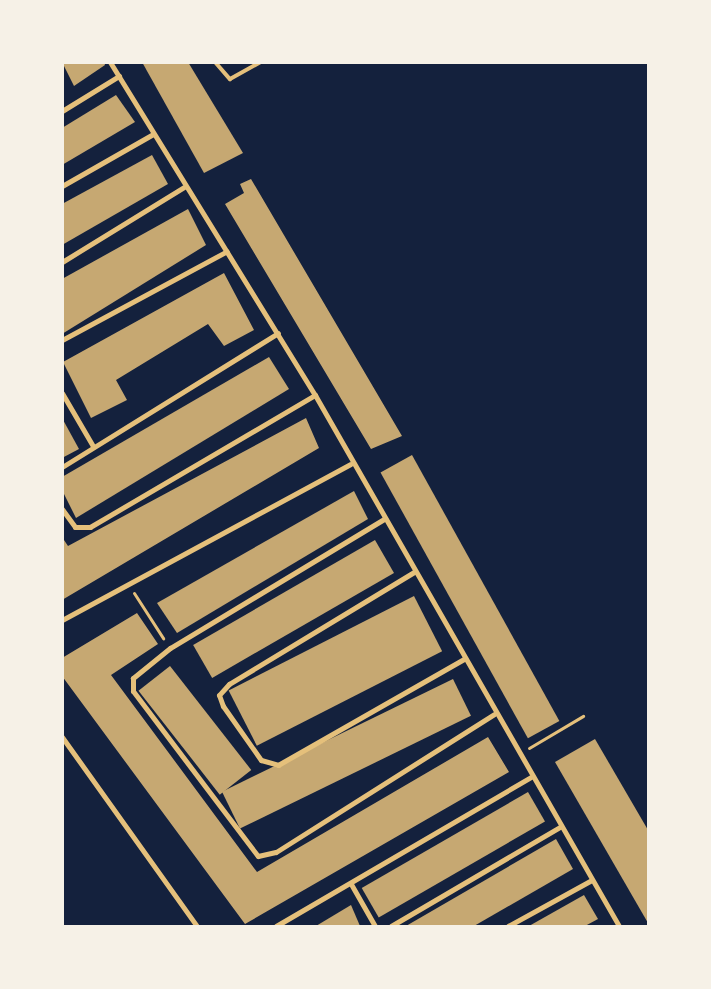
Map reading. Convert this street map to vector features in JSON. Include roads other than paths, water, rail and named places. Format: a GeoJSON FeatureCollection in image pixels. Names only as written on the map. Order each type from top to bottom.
{"type":"FeatureCollection","features":[{"type":"Feature","properties":{"kind":"street"},"geometry":{"type":"LineString","coordinates":[[110,62],[184,187],[227,251],[278,333],[315,396],[350,464],[384,519],[590,881],[618,926]]}},
{"type":"Feature","properties":{"kind":"street"},"geometry":{"type":"LineString","coordinates":[[62,111],[119,76]]}},
{"type":"Feature","properties":{"kind":"street"},"geometry":{"type":"LineString","coordinates":[[62,186],[153,134]]}},
{"type":"Feature","properties":{"kind":"street"},"geometry":{"type":"LineString","coordinates":[[62,262],[184,187]]}},
{"type":"Feature","properties":{"kind":"street"},"geometry":{"type":"LineString","coordinates":[[62,340],[227,251]]}},
{"type":"Feature","properties":{"kind":"street"},"geometry":{"type":"LineString","coordinates":[[62,467],[93,446],[278,333]]}},
{"type":"Feature","properties":{"kind":"street"},"geometry":{"type":"LineString","coordinates":[[62,393],[93,446]]}},
{"type":"Feature","properties":{"kind":"street"},"geometry":{"type":"LineString","coordinates":[[62,509],[75,527],[90,527],[315,396]]}},
{"type":"Feature","properties":{"kind":"street"},"geometry":{"type":"LineString","coordinates":[[62,620],[350,464]]}},
{"type":"Feature","properties":{"kind":"street"},"geometry":{"type":"LineString","coordinates":[[384,519],[170,648],[133,678],[133,690],[258,856],[276,852],[494,714]]}},
{"type":"Feature","properties":{"kind":"street"},"geometry":{"type":"LineString","coordinates":[[414,572],[229,684],[219,695],[223,706],[261,760],[278,765],[464,659]]}},
{"type":"Feature","properties":{"kind":"street"},"geometry":{"type":"LineString","coordinates":[[62,737],[197,926]]}},
{"type":"Feature","properties":{"kind":"street"},"geometry":{"type":"LineString","coordinates":[[276,926],[351,884],[531,777]]}},
{"type":"Feature","properties":{"kind":"street"},"geometry":{"type":"LineString","coordinates":[[391,926],[560,827]]}},
{"type":"Feature","properties":{"kind":"street"},"geometry":{"type":"LineString","coordinates":[[508,926],[590,881]]}},
{"type":"Feature","properties":{"kind":"street"},"geometry":{"type":"LineString","coordinates":[[351,884],[375,926]]}},
{"type":"Feature","properties":{"kind":"lane"},"geometry":{"type":"LineString","coordinates":[[216,62],[230,79],[261,62]]}}]}
